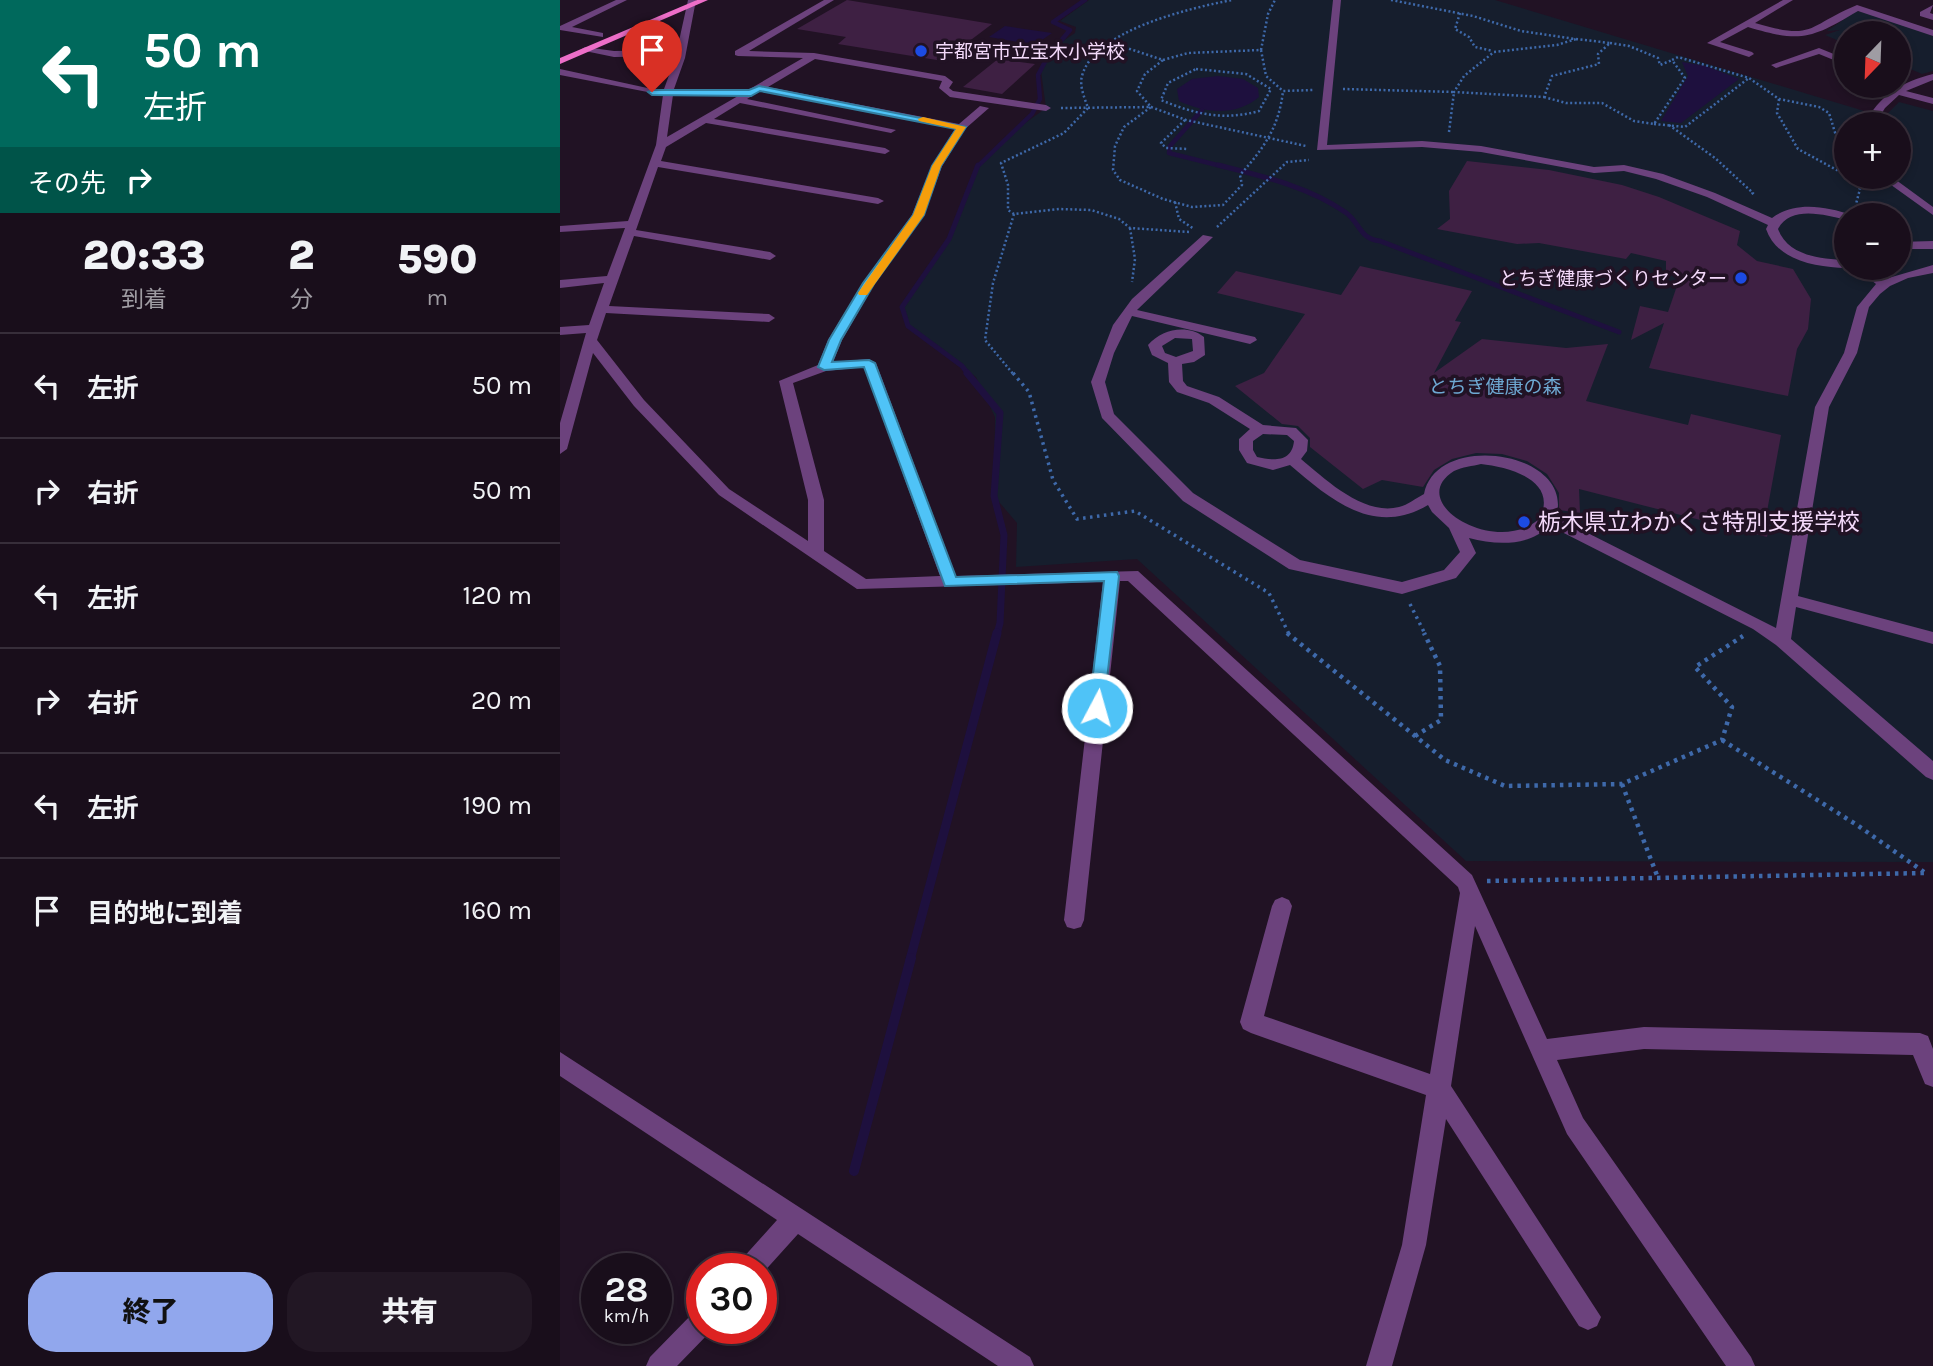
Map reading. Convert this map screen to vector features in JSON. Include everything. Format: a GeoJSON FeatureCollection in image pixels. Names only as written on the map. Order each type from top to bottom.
{"type":"FeatureCollection","features":[{"type":"Feature","properties":{"kind":"main road"},"geometry":{"type":"LineString","coordinates":[[560,51],[689,2],[704,0]]}},
{"type":"Feature","properties":{"kind":"main road"},"geometry":{"type":"LineString","coordinates":[[560,61],[689,2]]}},
{"type":"Feature","properties":{"kind":"street"},"geometry":{"type":"LineString","coordinates":[[562,29],[623,0]]}},
{"type":"Feature","properties":{"kind":"street"},"geometry":{"type":"LineString","coordinates":[[830,0],[738,53],[814,56],[945,79],[948,82],[944,88],[950,94],[1046,108]]}},
{"type":"Feature","properties":{"kind":"street"},"geometry":{"type":"LineString","coordinates":[[1337,0],[1319,148],[1373,144],[1447,146],[1481,149],[1594,170],[1624,168],[1659,176],[1773,223]]}},
{"type":"Feature","properties":{"kind":"street"},"geometry":{"type":"LineString","coordinates":[[1749,54],[1712,43],[1789,0]]}},
{"type":"Feature","properties":{"kind":"street"},"geometry":{"type":"LineString","coordinates":[[1747,24],[1793,38],[1813,34],[1868,0]]}},
{"type":"Feature","properties":{"kind":"street"},"geometry":{"type":"LineString","coordinates":[[560,449],[592,334],[661,145],[668,93],[681,53],[689,2]]}},
{"type":"Feature","properties":{"kind":"street"},"geometry":{"type":"LineString","coordinates":[[1857,8],[1933,33]]}},
{"type":"Feature","properties":{"kind":"street"},"geometry":{"type":"LineString","coordinates":[[1933,8],[1923,14],[1933,17]]}},
{"type":"Feature","properties":{"kind":"street"},"geometry":{"type":"LineString","coordinates":[[562,29],[600,35]]}},
{"type":"Feature","properties":{"kind":"street"},"geometry":{"type":"LineString","coordinates":[[585,50],[614,54],[681,53]]}},
{"type":"Feature","properties":{"kind":"street"},"geometry":{"type":"LineString","coordinates":[[1776,65],[1819,51],[1834,57]]}},
{"type":"Feature","properties":{"kind":"street"},"geometry":{"type":"LineString","coordinates":[[661,145],[814,56]]}},
{"type":"Feature","properties":{"kind":"street"},"geometry":{"type":"LineString","coordinates":[[560,72],[652,92],[755,91],[961,127]]}},
{"type":"Feature","properties":{"kind":"street"},"geometry":{"type":"LineString","coordinates":[[1911,83],[1933,77]]}},
{"type":"Feature","properties":{"kind":"street"},"geometry":{"type":"LineString","coordinates":[[560,87],[583,78]]}},
{"type":"Feature","properties":{"kind":"street"},"geometry":{"type":"LineString","coordinates":[[1911,92],[1933,101]]}},
{"type":"Feature","properties":{"kind":"street"},"geometry":{"type":"LineString","coordinates":[[738,100],[891,130]]}},
{"type":"Feature","properties":{"kind":"street"},"geometry":{"type":"LineString","coordinates":[[824,367],[835,340],[869,283],[918,215],[937,166],[961,127],[984,108]]}},
{"type":"Feature","properties":{"kind":"street"},"geometry":{"type":"LineString","coordinates":[[704,120],[886,151]]}},
{"type":"Feature","properties":{"kind":"street"},"geometry":{"type":"LineString","coordinates":[[655,163],[878,201]]}},
{"type":"Feature","properties":{"kind":"street"},"geometry":{"type":"LineString","coordinates":[[1901,189],[1933,212]]}},
{"type":"Feature","properties":{"kind":"street"},"geometry":{"type":"LineString","coordinates":[[1773,223],[1784,215],[1804,211],[1834,215]]}},
{"type":"Feature","properties":{"kind":"street"},"geometry":{"type":"LineString","coordinates":[[1773,223],[1773,234],[1788,250],[1821,262],[1834,263]]}},
{"type":"Feature","properties":{"kind":"street"},"geometry":{"type":"LineString","coordinates":[[561,231],[631,228],[770,256]]}},
{"type":"Feature","properties":{"kind":"street"},"geometry":{"type":"LineString","coordinates":[[1206,237],[1171,268],[1119,325],[1098,382],[1107,415],[1188,498],[1295,565],[1353,580],[1402,588],[1450,574],[1468,553],[1456,527],[1436,508],[1431,497],[1433,482],[1446,469],[1465,461],[1500,461],[1523,468],[1546,487],[1552,504],[1548,519],[1534,531],[1504,538],[1481,536],[1456,527]]}},
{"type":"Feature","properties":{"kind":"street"},"geometry":{"type":"LineString","coordinates":[[1911,246],[1933,246]]}},
{"type":"Feature","properties":{"kind":"street"},"geometry":{"type":"LineString","coordinates":[[1782,641],[1822,407],[1829,387],[1847,361],[1856,340],[1864,304],[1885,285],[1900,276],[1933,269]]}},
{"type":"Feature","properties":{"kind":"street"},"geometry":{"type":"LineString","coordinates":[[560,284],[612,279]]}},
{"type":"Feature","properties":{"kind":"street"},"geometry":{"type":"LineString","coordinates":[[1879,280],[1885,285]]}},
{"type":"Feature","properties":{"kind":"street"},"geometry":{"type":"LineString","coordinates":[[601,309],[769,318]]}},
{"type":"Feature","properties":{"kind":"street"},"geometry":{"type":"LineString","coordinates":[[1129,312],[1250,340]]}},
{"type":"Feature","properties":{"kind":"street"},"geometry":{"type":"LineString","coordinates":[[560,331],[592,334]]}},
{"type":"Feature","properties":{"kind":"street"},"geometry":{"type":"LineString","coordinates":[[592,334],[639,403],[724,492],[863,585],[1132,575],[1467,887],[1575,1126],[1742,1366]]}},
{"type":"Feature","properties":{"kind":"street"},"geometry":{"type":"LineString","coordinates":[[1175,361],[1177,382],[1182,389],[1214,400],[1260,429],[1291,431],[1301,440],[1300,451],[1293,460],[1273,465],[1252,460],[1246,450],[1246,439],[1260,429]]}},
{"type":"Feature","properties":{"kind":"street"},"geometry":{"type":"LineString","coordinates":[[816,553],[816,500],[786,381],[824,367],[869,363],[950,582]]}},
{"type":"Feature","properties":{"kind":"street"},"geometry":{"type":"LineString","coordinates":[[1293,460],[1331,492],[1382,513],[1402,512],[1431,497]]}},
{"type":"Feature","properties":{"kind":"street"},"geometry":{"type":"LineString","coordinates":[[1548,519],[1759,625],[1782,641],[1933,772]]}},
{"type":"Feature","properties":{"kind":"street"},"geometry":{"type":"LineString","coordinates":[[1074,920],[1112,576]]}},
{"type":"Feature","properties":{"kind":"street"},"geometry":{"type":"LineString","coordinates":[[1788,599],[1933,638]]}},
{"type":"Feature","properties":{"kind":"street"},"geometry":{"type":"LineString","coordinates":[[1379,1366],[1414,1245],[1467,887]]}},
{"type":"Feature","properties":{"kind":"street"},"geometry":{"type":"LineString","coordinates":[[1282,906],[1251,1022],[1439,1088],[1588,1317]]}},
{"type":"Feature","properties":{"kind":"street"},"geometry":{"type":"LineString","coordinates":[[1541,1051],[1644,1038],[1920,1044],[1933,1076]]}},
{"type":"Feature","properties":{"kind":"street"},"geometry":{"type":"LineString","coordinates":[[560,1063],[1021,1366]]}},
{"type":"Feature","properties":{"kind":"street"},"geometry":{"type":"LineString","coordinates":[[764,1253],[796,1218]]}},
{"type":"Feature","properties":{"kind":"street"},"geometry":{"type":"LineString","coordinates":[[659,1366],[686,1338]]}},
{"type":"Feature","properties":{"kind":"path"},"geometry":{"type":"LineString","coordinates":[[1088,108],[1081,78],[1093,54],[1148,23],[1192,7],[1232,0]]}},
{"type":"Feature","properties":{"kind":"path"},"geometry":{"type":"LineString","coordinates":[[1275,0],[1268,14],[1261,50],[1266,76],[1283,91],[1328,89],[1454,92],[1525,99],[1544,97],[1566,103],[1602,103],[1634,121],[1685,127],[1749,78]]}},
{"type":"Feature","properties":{"kind":"path"},"geometry":{"type":"LineString","coordinates":[[1391,0],[1460,13],[1521,31],[1629,46],[1658,58],[1660,65],[1678,57],[1703,62],[1749,78],[1779,99],[1819,107],[1829,113],[1834,129]]}},
{"type":"Feature","properties":{"kind":"path"},"geometry":{"type":"LineString","coordinates":[[1460,13],[1455,29],[1469,37],[1475,47],[1494,52],[1557,46],[1576,39]]}},
{"type":"Feature","properties":{"kind":"path"},"geometry":{"type":"LineString","coordinates":[[1111,43],[1163,60]]}},
{"type":"Feature","properties":{"kind":"path"},"geometry":{"type":"LineString","coordinates":[[1544,97],[1552,76],[1599,64],[1598,54],[1610,43]]}},
{"type":"Feature","properties":{"kind":"path"},"geometry":{"type":"LineString","coordinates":[[1152,107],[1137,91],[1145,74],[1163,60],[1188,53],[1261,50]]}},
{"type":"Feature","properties":{"kind":"path"},"geometry":{"type":"LineString","coordinates":[[1447,146],[1454,92],[1464,76],[1494,52]]}},
{"type":"Feature","properties":{"kind":"path"},"geometry":{"type":"LineString","coordinates":[[1654,124],[1685,78],[1672,60]]}},
{"type":"Feature","properties":{"kind":"path"},"geometry":{"type":"LineString","coordinates":[[1196,69],[1228,70],[1261,78],[1271,89],[1268,97],[1259,111],[1239,118],[1222,119],[1189,111],[1161,100],[1162,90],[1173,76],[1196,69]]}},
{"type":"Feature","properties":{"kind":"path"},"geometry":{"type":"LineString","coordinates":[[1152,107],[1124,127],[1115,146],[1114,170],[1120,180],[1192,207],[1223,205],[1242,186],[1240,175],[1271,138],[1281,119],[1283,91]]}},
{"type":"Feature","properties":{"kind":"path"},"geometry":{"type":"LineString","coordinates":[[1779,99],[1777,113],[1798,149],[1834,168]]}},
{"type":"Feature","properties":{"kind":"path"},"geometry":{"type":"LineString","coordinates":[[1046,108],[1152,107],[1186,120],[1319,148],[1317,159],[1287,162],[1206,237]]}},
{"type":"Feature","properties":{"kind":"path"},"geometry":{"type":"LineString","coordinates":[[1088,108],[1064,133],[1001,163],[1008,186],[1008,210],[1014,214],[1042,210],[1095,210],[1122,218],[1130,228],[1135,259],[1129,312]]}},
{"type":"Feature","properties":{"kind":"path"},"geometry":{"type":"LineString","coordinates":[[1186,120],[1161,143],[1166,148],[1188,149]]}},
{"type":"Feature","properties":{"kind":"path"},"geometry":{"type":"LineString","coordinates":[[1669,125],[1714,158],[1753,193],[1736,206]]}},
{"type":"Feature","properties":{"kind":"path"},"geometry":{"type":"LineString","coordinates":[[1175,202],[1179,219],[1206,237]]}},
{"type":"Feature","properties":{"kind":"path"},"geometry":{"type":"LineString","coordinates":[[1130,228],[1177,229],[1206,237]]}},
{"type":"Feature","properties":{"kind":"path"},"geometry":{"type":"LineString","coordinates":[[1402,588],[1440,666],[1441,720],[1415,736]]}},
{"type":"Feature","properties":{"kind":"path"},"geometry":{"type":"LineString","coordinates":[[1467,887],[1658,878],[1925,873],[1857,825],[1722,740]]}},
{"type":"Feature","properties":{"kind":"path"},"geometry":{"type":"LineString","coordinates":[[1622,784],[1658,878]]}},
{"type":"Feature","properties":{"kind":"green space","name":"とちぎ健康の森"},"geometry":{"type":"Polygon","coordinates":[[[1089,0],[1495,0],[1867,112],[1834,112],[1834,189],[1911,189],[1911,112],[1889,112],[1899,102],[1933,111],[1933,862],[1466,861],[1137,559],[1016,567],[1017,523],[994,496],[995,417],[976,377],[908,326],[902,307],[949,239],[978,165],[1003,139],[1046,108],[1041,71],[1051,49],[1075,33],[1076,27],[1060,21],[1089,0]]]}},
{"type":"Feature","properties":{"kind":"green space"},"geometry":{"type":"Polygon","coordinates":[[[1856,11],[1895,21],[1842,21],[1856,11]]]}},
{"type":"Feature","properties":{"kind":"green space"},"geometry":{"type":"Polygon","coordinates":[[[1911,27],[1933,36],[1933,71],[1922,74],[1911,69],[1911,27]]]}},
{"type":"Feature","properties":{"kind":"green space"},"geometry":{"type":"Polygon","coordinates":[[[1834,32],[1834,39],[1825,35],[1834,32]]]}},
{"type":"Feature","properties":{"kind":"shaded area"},"geometry":{"type":"Polygon","coordinates":[[[1005,26],[1052,33],[1035,45],[989,37],[1005,26]]]}},
{"type":"Feature","properties":{"kind":"shaded area"},"geometry":{"type":"Polygon","coordinates":[[[1682,62],[1706,66],[1739,79],[1681,123],[1661,121],[1688,76],[1682,62]]]}},
{"type":"Feature","properties":{"kind":"shaded area"},"geometry":{"type":"Polygon","coordinates":[[[1218,76],[1243,79],[1258,88],[1259,97],[1240,108],[1220,111],[1179,101],[1177,89],[1192,79],[1218,76]]]}},
{"type":"Feature","properties":{"kind":"building"},"geometry":{"type":"Polygon","coordinates":[[[847,0],[992,24],[943,61],[838,44],[846,37],[797,29],[847,0]]]}},
{"type":"Feature","properties":{"kind":"building"},"geometry":{"type":"Polygon","coordinates":[[[998,59],[1035,64],[1002,94],[963,87],[998,59]]]}},
{"type":"Feature","properties":{"kind":"building","name":"とちぎ健康づくりセンター"},"geometry":{"type":"Polygon","coordinates":[[[1467,161],[1549,170],[1622,185],[1659,197],[1740,231],[1737,245],[1757,261],[1793,269],[1811,299],[1808,329],[1797,349],[1788,396],[1649,368],[1664,323],[1631,340],[1640,306],[1668,312],[1679,280],[1666,270],[1666,261],[1631,253],[1626,259],[1539,243],[1517,244],[1437,229],[1450,219],[1449,191],[1467,161]]]}},
{"type":"Feature","properties":{"kind":"building"},"geometry":{"type":"Polygon","coordinates":[[[1360,266],[1472,291],[1455,321],[1461,322],[1434,373],[1482,339],[1566,348],[1608,344],[1586,401],[1688,425],[1691,414],[1781,435],[1766,517],[1771,518],[1767,537],[1579,489],[1580,513],[1559,510],[1559,493],[1547,474],[1527,461],[1502,454],[1476,453],[1452,459],[1434,470],[1423,487],[1382,480],[1363,489],[1310,447],[1310,438],[1298,426],[1282,424],[1235,386],[1264,373],[1305,314],[1217,293],[1236,271],[1341,295],[1360,266]]]}},
{"type":"Feature","properties":{"kind":"waterway"},"geometry":{"type":"LineString","coordinates":[[977,167],[1032,114],[1040,99],[1038,75],[1048,56],[1070,30],[1053,22],[1085,0]]}},
{"type":"Feature","properties":{"kind":"waterway"},"geometry":{"type":"LineString","coordinates":[[1202,110],[1170,146],[1169,153],[1225,167]]}},
{"type":"Feature","properties":{"kind":"waterway"},"geometry":{"type":"LineString","coordinates":[[1218,165],[1316,195],[1345,212],[1364,234],[1373,240],[1619,332]]}},
{"type":"Feature","properties":{"kind":"waterway"},"geometry":{"type":"LineString","coordinates":[[969,375],[962,366],[908,326],[902,307],[949,239],[977,167]]}},
{"type":"Feature","properties":{"kind":"waterway"},"geometry":{"type":"LineString","coordinates":[[967,373],[1000,413],[994,496],[1004,535],[1000,623],[997,634]]}},
{"type":"Feature","properties":{"kind":"waterway"},"geometry":{"type":"LineString","coordinates":[[910,960],[997,633]]}},
{"type":"Feature","properties":{"kind":"waterway"},"geometry":{"type":"LineString","coordinates":[[854,1171],[911,958]]}},
{"type":"Feature","properties":{"kind":"slow traffic"},"geometry":{"type":"LineString","coordinates":[[863,293],[918,215],[937,166],[961,127],[923,119]]}},
{"type":"Feature","properties":{"kind":"place","name":"宇都宮市立宝木小学校"},"geometry":{"type":"Point","coordinates":[921,51]}},
{"type":"Feature","properties":{"kind":"place","name":"とちぎ健康づくりセンター"},"geometry":{"type":"Point","coordinates":[1741,278]}},
{"type":"Feature","properties":{"kind":"place","name":"栃木県立わかくさ特別支援学校"},"geometry":{"type":"Point","coordinates":[1524,522]}},
{"type":"Feature","properties":{"kind":"route"},"geometry":{"type":"LineString","coordinates":[[652,92],[751,93],[759,88],[961,127],[937,166],[918,215],[869,283],[835,340],[824,367],[869,363],[950,582],[1112,576],[1097,708]]}}]}
